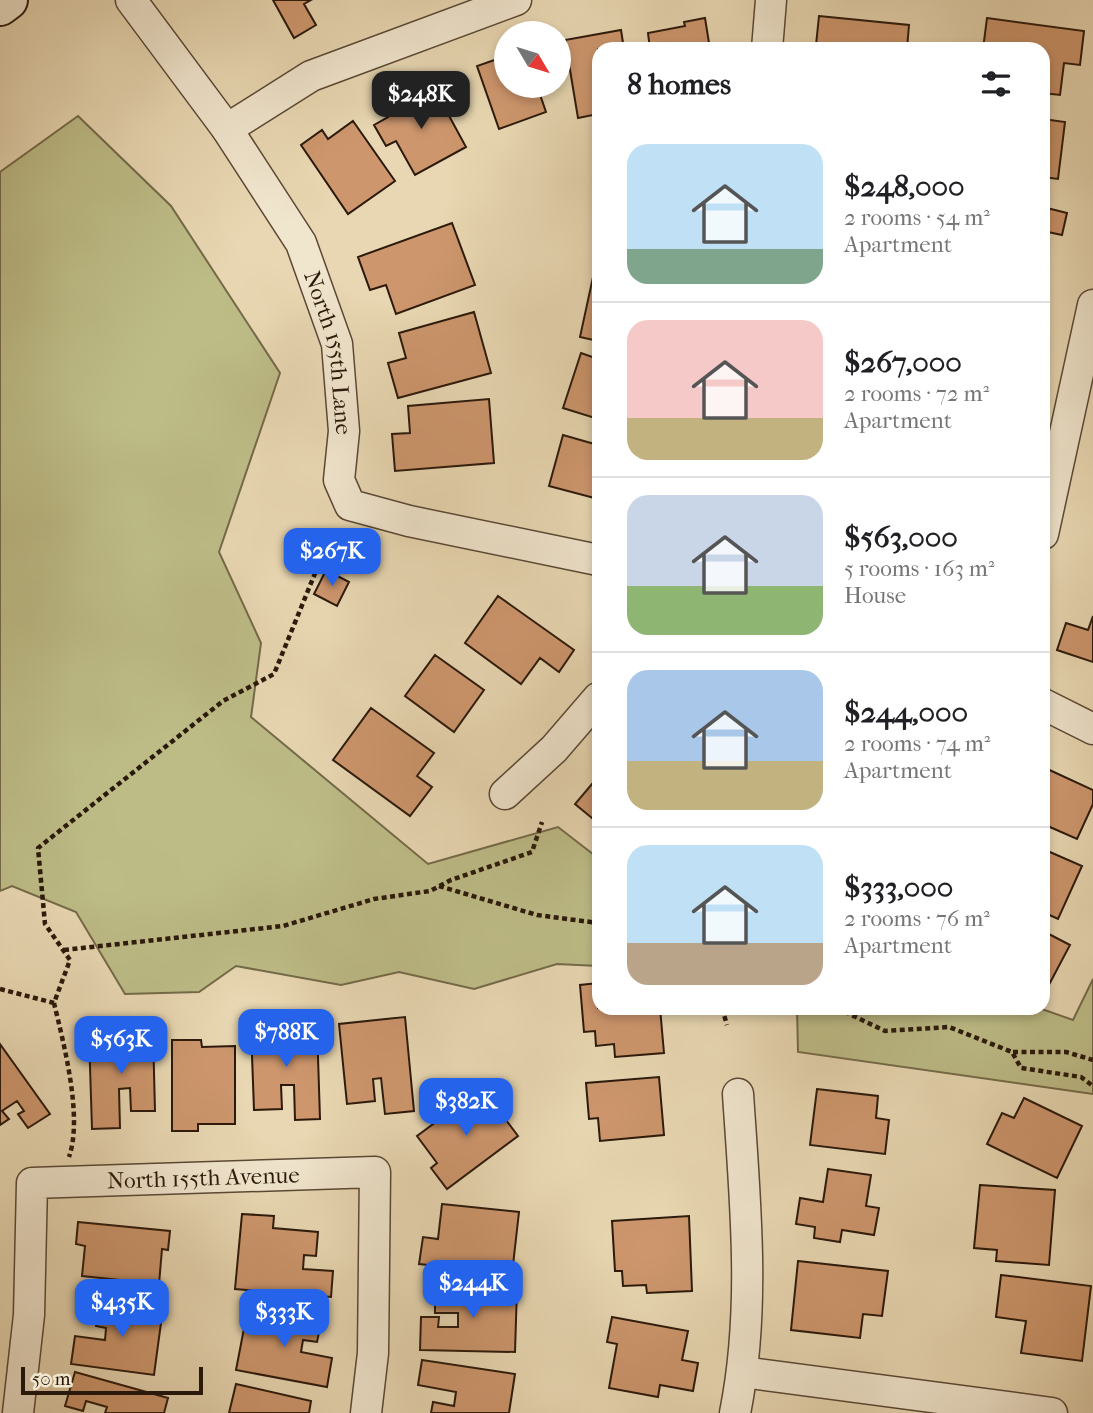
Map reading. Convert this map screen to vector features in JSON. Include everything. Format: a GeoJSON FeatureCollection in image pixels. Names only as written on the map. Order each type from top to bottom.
{"type":"FeatureCollection","features":[{"type":"Feature","properties":{"kind":"street"},"geometry":{"type":"LineString","coordinates":[[0,6],[8,0]]}},
{"type":"Feature","properties":{"kind":"street","name":"North 155th Lane"},"geometry":{"type":"LineString","coordinates":[[131,0],[227,129],[301,243],[337,344],[344,431],[339,480],[350,505],[409,521],[592,559]]}},
{"type":"Feature","properties":{"kind":"street"},"geometry":{"type":"LineString","coordinates":[[227,129],[311,76],[516,0]]}},
{"type":"Feature","properties":{"kind":"street"},"geometry":{"type":"LineString","coordinates":[[768,42],[771,0]]}},
{"type":"Feature","properties":{"kind":"street"},"geometry":{"type":"LineString","coordinates":[[1050,502],[1093,305]]}},
{"type":"Feature","properties":{"kind":"street"},"geometry":{"type":"LineString","coordinates":[[505,794],[554,749],[592,705]]}},
{"type":"Feature","properties":{"kind":"street"},"geometry":{"type":"LineString","coordinates":[[1050,708],[1093,729]]}},
{"type":"Feature","properties":{"kind":"street"},"geometry":{"type":"LineString","coordinates":[[735,1413],[743,1372],[747,1226],[738,1094]]}},
{"type":"Feature","properties":{"kind":"street","name":"North 155th Avenue"},"geometry":{"type":"LineString","coordinates":[[46,1183],[375,1172],[373,1353],[366,1413]]}},
{"type":"Feature","properties":{"kind":"street"},"geometry":{"type":"LineString","coordinates":[[18,1413],[46,1183]]}},
{"type":"Feature","properties":{"kind":"street"},"geometry":{"type":"LineString","coordinates":[[743,1372],[1052,1413]]}},
{"type":"Feature","properties":{"kind":"path"},"geometry":{"type":"LineString","coordinates":[[46,1183],[73,1144],[69,1070],[54,1003],[70,960],[45,923],[38,848],[223,701],[274,674],[328,539]]}},
{"type":"Feature","properties":{"kind":"path"},"geometry":{"type":"LineString","coordinates":[[64,950],[283,926],[374,899],[430,891],[532,852],[542,822]]}},
{"type":"Feature","properties":{"kind":"path"},"geometry":{"type":"LineString","coordinates":[[438,886],[537,915],[592,922]]}},
{"type":"Feature","properties":{"kind":"path"},"geometry":{"type":"LineString","coordinates":[[0,989],[54,1003]]}},
{"type":"Feature","properties":{"kind":"path"},"geometry":{"type":"LineString","coordinates":[[724,1015],[727,1025]]}},
{"type":"Feature","properties":{"kind":"path"},"geometry":{"type":"LineString","coordinates":[[852,1015],[885,1031],[949,1027],[1012,1052],[1066,1052],[1093,1060]]}},
{"type":"Feature","properties":{"kind":"path"},"geometry":{"type":"LineString","coordinates":[[1012,1052],[1021,1068],[1081,1077],[1093,1086]]}},
{"type":"Feature","properties":{"kind":"shaded area"},"geometry":{"type":"Polygon","coordinates":[[[78,116],[171,206],[280,373],[219,552],[261,643],[251,717],[428,864],[558,827],[592,853],[592,966],[557,964],[474,989],[399,972],[341,985],[236,966],[199,992],[125,994],[76,912],[12,886],[0,891],[0,172],[78,116]]]}},
{"type":"Feature","properties":{"kind":"shaded area"},"geometry":{"type":"Polygon","coordinates":[[[1093,979],[1093,1094],[798,1052],[797,1015],[1050,1015],[1050,1012],[1073,1020],[1093,979]]]}},
{"type":"Feature","properties":{"kind":"building"},"geometry":{"type":"Polygon","coordinates":[[[273,0],[311,0],[304,4],[316,25],[294,38],[273,0]]]}},
{"type":"Feature","properties":{"kind":"building"},"geometry":{"type":"Polygon","coordinates":[[[819,16],[909,25],[908,42],[816,42],[819,16]]]}},
{"type":"Feature","properties":{"kind":"building"},"geometry":{"type":"Polygon","coordinates":[[[705,18],[709,42],[649,42],[648,33],[685,26],[684,22],[705,18]]]}},
{"type":"Feature","properties":{"kind":"building"},"geometry":{"type":"Polygon","coordinates":[[[987,18],[1084,31],[1080,65],[1064,63],[1060,95],[1050,94],[1050,42],[984,42],[987,18]]]}},
{"type":"Feature","properties":{"kind":"building"},"geometry":{"type":"Polygon","coordinates":[[[621,30],[623,42],[592,42],[592,115],[578,118],[571,76],[571,39],[621,30]]]}},
{"type":"Feature","properties":{"kind":"building"},"geometry":{"type":"Polygon","coordinates":[[[494,60],[494,98],[541,98],[546,112],[499,129],[477,66],[494,60]]]}},
{"type":"Feature","properties":{"kind":"building"},"geometry":{"type":"Polygon","coordinates":[[[434,88],[466,147],[415,175],[396,141],[386,146],[374,125],[388,117],[382,105],[397,97],[402,106],[434,88]]]}},
{"type":"Feature","properties":{"kind":"building"},"geometry":{"type":"Polygon","coordinates":[[[1050,120],[1065,122],[1058,179],[1050,178],[1050,120]]]}},
{"type":"Feature","properties":{"kind":"building"},"geometry":{"type":"Polygon","coordinates":[[[353,121],[395,181],[348,214],[301,145],[322,130],[328,139],[353,121]]]}},
{"type":"Feature","properties":{"kind":"building"},"geometry":{"type":"Polygon","coordinates":[[[1050,209],[1067,213],[1062,235],[1050,232],[1050,209]]]}},
{"type":"Feature","properties":{"kind":"building"},"geometry":{"type":"Polygon","coordinates":[[[452,223],[475,285],[396,314],[386,285],[370,290],[358,257],[452,223]]]}},
{"type":"Feature","properties":{"kind":"building"},"geometry":{"type":"Polygon","coordinates":[[[592,282],[592,340],[580,337],[592,282]]]}},
{"type":"Feature","properties":{"kind":"building"},"geometry":{"type":"Polygon","coordinates":[[[474,312],[491,373],[398,398],[388,363],[406,358],[399,333],[474,312]]]}},
{"type":"Feature","properties":{"kind":"building"},"geometry":{"type":"Polygon","coordinates":[[[581,353],[592,357],[592,417],[563,408],[581,353]]]}},
{"type":"Feature","properties":{"kind":"building"},"geometry":{"type":"Polygon","coordinates":[[[489,399],[494,463],[395,471],[392,434],[410,433],[408,406],[489,399]]]}},
{"type":"Feature","properties":{"kind":"building"},"geometry":{"type":"Polygon","coordinates":[[[563,435],[592,443],[592,497],[549,486],[563,435]]]}},
{"type":"Feature","properties":{"kind":"building"},"geometry":{"type":"Polygon","coordinates":[[[326,570],[349,582],[337,606],[314,594],[326,570]]]}},
{"type":"Feature","properties":{"kind":"building"},"geometry":{"type":"Polygon","coordinates":[[[498,596],[574,650],[559,672],[540,658],[521,684],[465,643],[498,596]]]}},
{"type":"Feature","properties":{"kind":"building"},"geometry":{"type":"Polygon","coordinates":[[[1093,616],[1093,662],[1057,650],[1066,623],[1088,630],[1093,616]]]}},
{"type":"Feature","properties":{"kind":"building"},"geometry":{"type":"Polygon","coordinates":[[[435,655],[484,690],[454,732],[405,696],[435,655]]]}},
{"type":"Feature","properties":{"kind":"building"},"geometry":{"type":"Polygon","coordinates":[[[371,708],[434,753],[417,776],[432,787],[410,816],[333,760],[371,708]]]}},
{"type":"Feature","properties":{"kind":"building"},"geometry":{"type":"Polygon","coordinates":[[[1050,770],[1093,790],[1093,804],[1077,839],[1050,827],[1050,770]]]}},
{"type":"Feature","properties":{"kind":"building"},"geometry":{"type":"Polygon","coordinates":[[[592,784],[592,818],[575,804],[592,784]]]}},
{"type":"Feature","properties":{"kind":"building"},"geometry":{"type":"Polygon","coordinates":[[[1050,852],[1082,866],[1058,919],[1050,915],[1050,852]]]}},
{"type":"Feature","properties":{"kind":"building"},"geometry":{"type":"Polygon","coordinates":[[[1050,935],[1070,945],[1050,983],[1050,935]]]}},
{"type":"Feature","properties":{"kind":"building"},"geometry":{"type":"Polygon","coordinates":[[[592,984],[592,1015],[661,1015],[664,1053],[615,1057],[614,1044],[596,1046],[595,1031],[584,1032],[580,985],[592,984]]]}},
{"type":"Feature","properties":{"kind":"building"},"geometry":{"type":"Polygon","coordinates":[[[405,1017],[414,1111],[385,1114],[381,1078],[373,1079],[375,1101],[347,1104],[339,1024],[405,1017]]]}},
{"type":"Feature","properties":{"kind":"building"},"geometry":{"type":"Polygon","coordinates":[[[317,1026],[320,1119],[295,1120],[294,1085],[281,1085],[282,1109],[254,1110],[251,1028],[317,1026]]]}},
{"type":"Feature","properties":{"kind":"building"},"geometry":{"type":"Polygon","coordinates":[[[153,1033],[155,1111],[131,1111],[130,1088],[119,1089],[120,1128],[92,1129],[89,1035],[153,1033]]]}},
{"type":"Feature","properties":{"kind":"building"},"geometry":{"type":"Polygon","coordinates":[[[172,1040],[201,1040],[202,1047],[235,1046],[235,1124],[198,1124],[198,1131],[172,1131],[172,1040]]]}},
{"type":"Feature","properties":{"kind":"building"},"geometry":{"type":"Polygon","coordinates":[[[0,1044],[50,1114],[28,1128],[18,1114],[24,1111],[17,1101],[2,1111],[9,1119],[0,1125],[0,1044]]]}},
{"type":"Feature","properties":{"kind":"building"},"geometry":{"type":"Polygon","coordinates":[[[659,1077],[664,1135],[600,1141],[598,1118],[589,1119],[586,1083],[659,1077]]]}},
{"type":"Feature","properties":{"kind":"building"},"geometry":{"type":"Polygon","coordinates":[[[482,1088],[518,1136],[447,1189],[431,1168],[437,1163],[417,1136],[482,1088]]]}},
{"type":"Feature","properties":{"kind":"building"},"geometry":{"type":"Polygon","coordinates":[[[817,1089],[878,1096],[876,1118],[889,1120],[885,1154],[810,1145],[817,1089]]]}},
{"type":"Feature","properties":{"kind":"building"},"geometry":{"type":"Polygon","coordinates":[[[1024,1098],[1082,1126],[1057,1178],[987,1144],[1002,1113],[1014,1118],[1024,1098]]]}},
{"type":"Feature","properties":{"kind":"building"},"geometry":{"type":"Polygon","coordinates":[[[828,1169],[871,1175],[866,1206],[879,1208],[874,1235],[842,1230],[840,1242],[814,1238],[815,1227],[796,1224],[800,1198],[823,1202],[828,1169]]]}},
{"type":"Feature","properties":{"kind":"building"},"geometry":{"type":"Polygon","coordinates":[[[980,1185],[1055,1190],[1049,1265],[996,1261],[997,1250],[974,1248],[980,1185]]]}},
{"type":"Feature","properties":{"kind":"building"},"geometry":{"type":"Polygon","coordinates":[[[442,1204],[519,1212],[512,1274],[419,1264],[423,1237],[438,1239],[442,1204]]]}},
{"type":"Feature","properties":{"kind":"building"},"geometry":{"type":"Polygon","coordinates":[[[242,1214],[274,1216],[273,1228],[318,1232],[316,1256],[304,1255],[303,1269],[333,1271],[331,1297],[235,1289],[242,1214]]]}},
{"type":"Feature","properties":{"kind":"building"},"geometry":{"type":"Polygon","coordinates":[[[689,1216],[692,1291],[647,1293],[646,1285],[623,1286],[622,1271],[615,1271],[612,1221],[689,1216]]]}},
{"type":"Feature","properties":{"kind":"building"},"geometry":{"type":"Polygon","coordinates":[[[78,1222],[170,1231],[168,1250],[162,1249],[159,1284],[82,1276],[85,1246],[76,1244],[78,1222]]]}},
{"type":"Feature","properties":{"kind":"building"},"geometry":{"type":"Polygon","coordinates":[[[798,1261],[888,1271],[882,1316],[863,1314],[860,1338],[791,1330],[798,1261]]]}},
{"type":"Feature","properties":{"kind":"building"},"geometry":{"type":"Polygon","coordinates":[[[1001,1275],[1091,1286],[1082,1361],[1021,1353],[1026,1321],[996,1317],[1001,1275]]]}},
{"type":"Feature","properties":{"kind":"building"},"geometry":{"type":"Polygon","coordinates":[[[435,1285],[517,1288],[515,1352],[420,1350],[421,1317],[439,1317],[438,1327],[458,1327],[458,1313],[435,1313],[435,1285]]]}},
{"type":"Feature","properties":{"kind":"building"},"geometry":{"type":"Polygon","coordinates":[[[99,1300],[163,1308],[154,1375],[71,1364],[75,1336],[105,1340],[106,1328],[96,1326],[99,1300]]]}},
{"type":"Feature","properties":{"kind":"building"},"geometry":{"type":"Polygon","coordinates":[[[277,1310],[322,1318],[317,1342],[303,1340],[301,1352],[332,1358],[327,1387],[236,1370],[246,1318],[274,1323],[277,1310]]]}},
{"type":"Feature","properties":{"kind":"building"},"geometry":{"type":"Polygon","coordinates":[[[612,1317],[688,1331],[682,1360],[698,1363],[693,1391],[660,1385],[658,1397],[609,1388],[617,1344],[607,1342],[612,1317]]]}},
{"type":"Feature","properties":{"kind":"building"},"geometry":{"type":"Polygon","coordinates":[[[422,1360],[515,1374],[509,1413],[431,1413],[433,1402],[454,1406],[456,1392],[418,1385],[422,1360]]]}},
{"type":"Feature","properties":{"kind":"building"},"geometry":{"type":"Polygon","coordinates":[[[75,1372],[168,1398],[164,1413],[105,1413],[107,1407],[86,1401],[83,1411],[65,1406],[75,1372]]]}},
{"type":"Feature","properties":{"kind":"building"},"geometry":{"type":"Polygon","coordinates":[[[236,1384],[311,1401],[309,1413],[229,1413],[236,1384]]]}}]}
